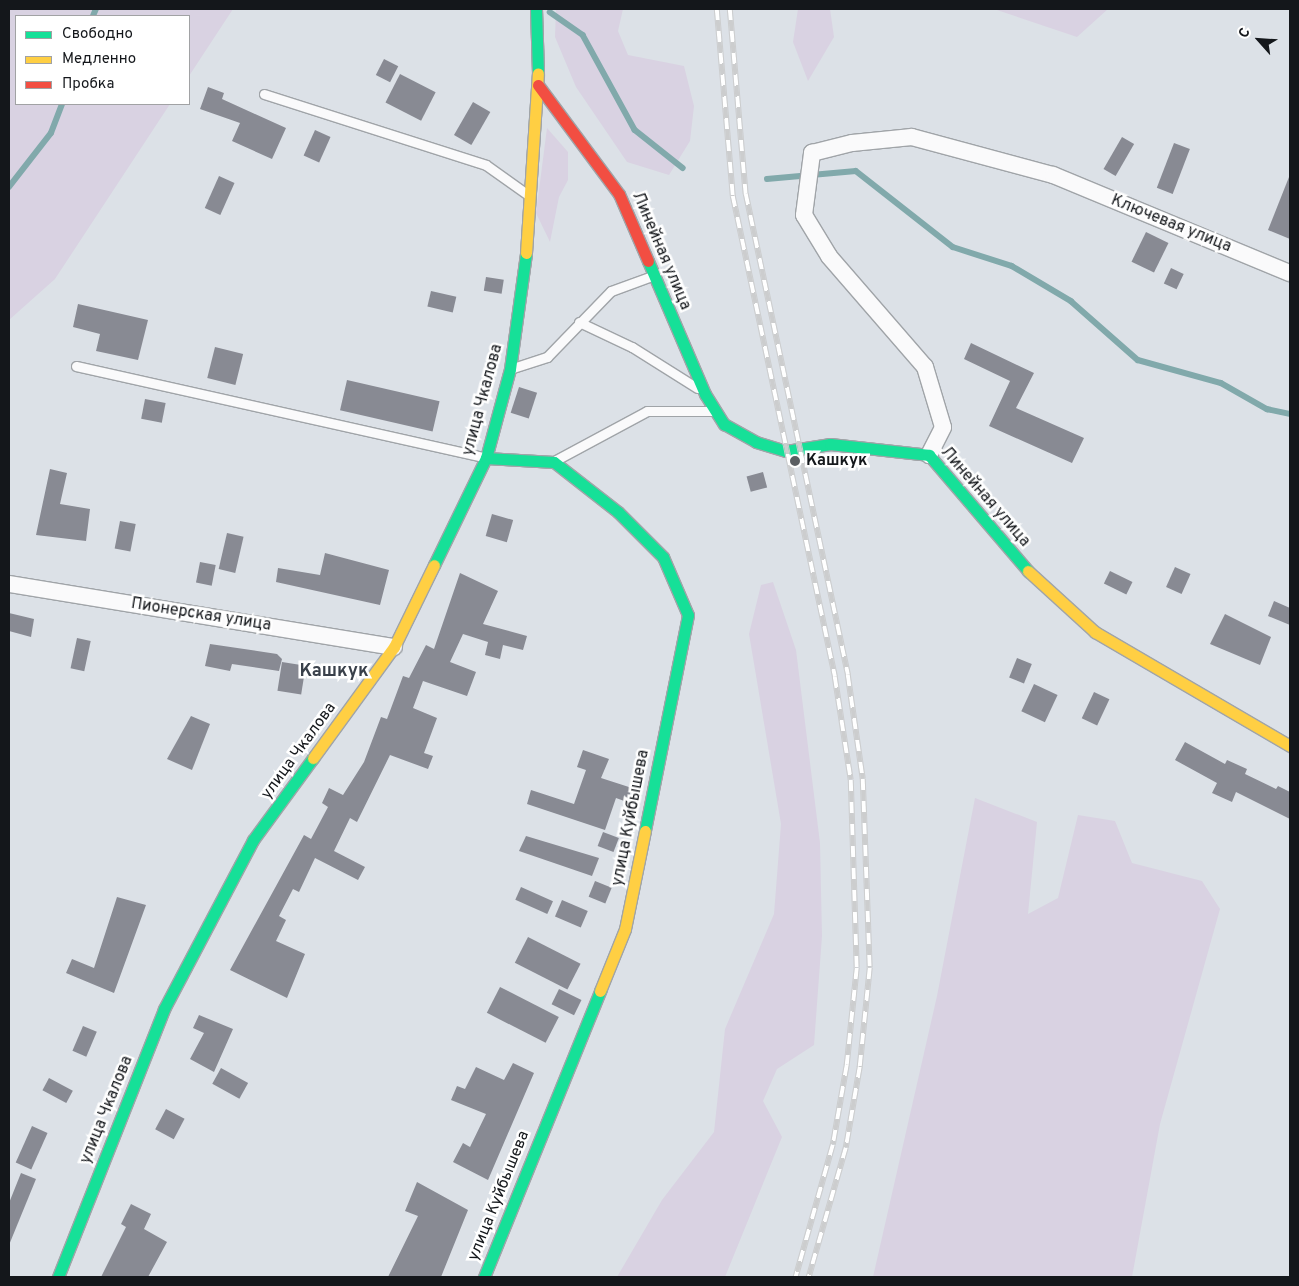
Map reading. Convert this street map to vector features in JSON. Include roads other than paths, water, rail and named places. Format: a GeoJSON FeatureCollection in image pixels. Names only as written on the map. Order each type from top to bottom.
{"type":"FeatureCollection","features":[{"type":"Feature","properties":{"kind":"street","name":"улица Чкалова"},"geometry":{"type":"LineString","coordinates":[[58,1277],[164,1009],[249,848],[394,647],[486,458],[510,369],[524,287],[528,195],[538,84],[536,9]]}},
{"type":"Feature","properties":{"kind":"street","name":"Линейная улица"},"geometry":{"type":"LineString","coordinates":[[538,84],[619,194],[652,276],[706,394],[715,411],[737,433],[786,451],[830,444],[928,456],[1025,568],[1095,632],[1290,746]]}},
{"type":"Feature","properties":{"kind":"street","name":"Ключевая улица"},"geometry":{"type":"LineString","coordinates":[[928,456],[943,427],[925,367],[828,256],[804,215],[812,152],[852,143],[912,137],[1053,175],[1290,274]]}},
{"type":"Feature","properties":{"kind":"street"},"geometry":{"type":"LineString","coordinates":[[486,458],[554,462]]}},
{"type":"Feature","properties":{"kind":"street","name":"улица Куйбышева"},"geometry":{"type":"LineString","coordinates":[[484,1277],[625,929],[688,614],[663,557],[618,512],[554,462]]}},
{"type":"Feature","properties":{"kind":"street","name":"Пионерская улица"},"geometry":{"type":"LineString","coordinates":[[9,584],[394,647]]}},
{"type":"Feature","properties":{"kind":"lane"},"geometry":{"type":"LineString","coordinates":[[264,94],[486,165],[528,195]]}},
{"type":"Feature","properties":{"kind":"lane"},"geometry":{"type":"LineString","coordinates":[[510,369],[547,357],[611,291],[652,276]]}},
{"type":"Feature","properties":{"kind":"lane"},"geometry":{"type":"LineString","coordinates":[[580,322],[632,347],[706,394]]}},
{"type":"Feature","properties":{"kind":"lane"},"geometry":{"type":"LineString","coordinates":[[76,366],[486,458]]}},
{"type":"Feature","properties":{"kind":"lane"},"geometry":{"type":"LineString","coordinates":[[554,462],[647,411],[715,411]]}},
{"type":"Feature","properties":{"kind":"waterway"},"geometry":{"type":"LineString","coordinates":[[93,15],[96,9]]}},
{"type":"Feature","properties":{"kind":"waterway"},"geometry":{"type":"LineString","coordinates":[[550,12],[583,35],[635,130],[683,168]]}},
{"type":"Feature","properties":{"kind":"waterway"},"geometry":{"type":"LineString","coordinates":[[9,187],[51,133],[62,105]]}},
{"type":"Feature","properties":{"kind":"waterway"},"geometry":{"type":"LineString","coordinates":[[767,179],[856,171],[953,247],[1012,266],[1071,301],[1138,360],[1221,383],[1267,409],[1290,414]]}},
{"type":"Feature","properties":{"kind":"railway"},"geometry":{"type":"LineString","coordinates":[[717,9],[733,196],[835,677],[851,780],[857,968],[847,1065],[833,1145],[796,1277]]}},
{"type":"Feature","properties":{"kind":"railway"},"geometry":{"type":"LineString","coordinates":[[730,9],[746,194],[848,675],[863,779],[870,968],[860,1067],[846,1148],[809,1277]]}},
{"type":"Feature","properties":{"kind":"place","name":"Кашкук"},"geometry":{"type":"Point","coordinates":[795,461]}},
{"type":"Feature","properties":{"kind":"district","name":"Кашкук"},"geometry":{"type":"Point","coordinates":[334,672]}}]}
